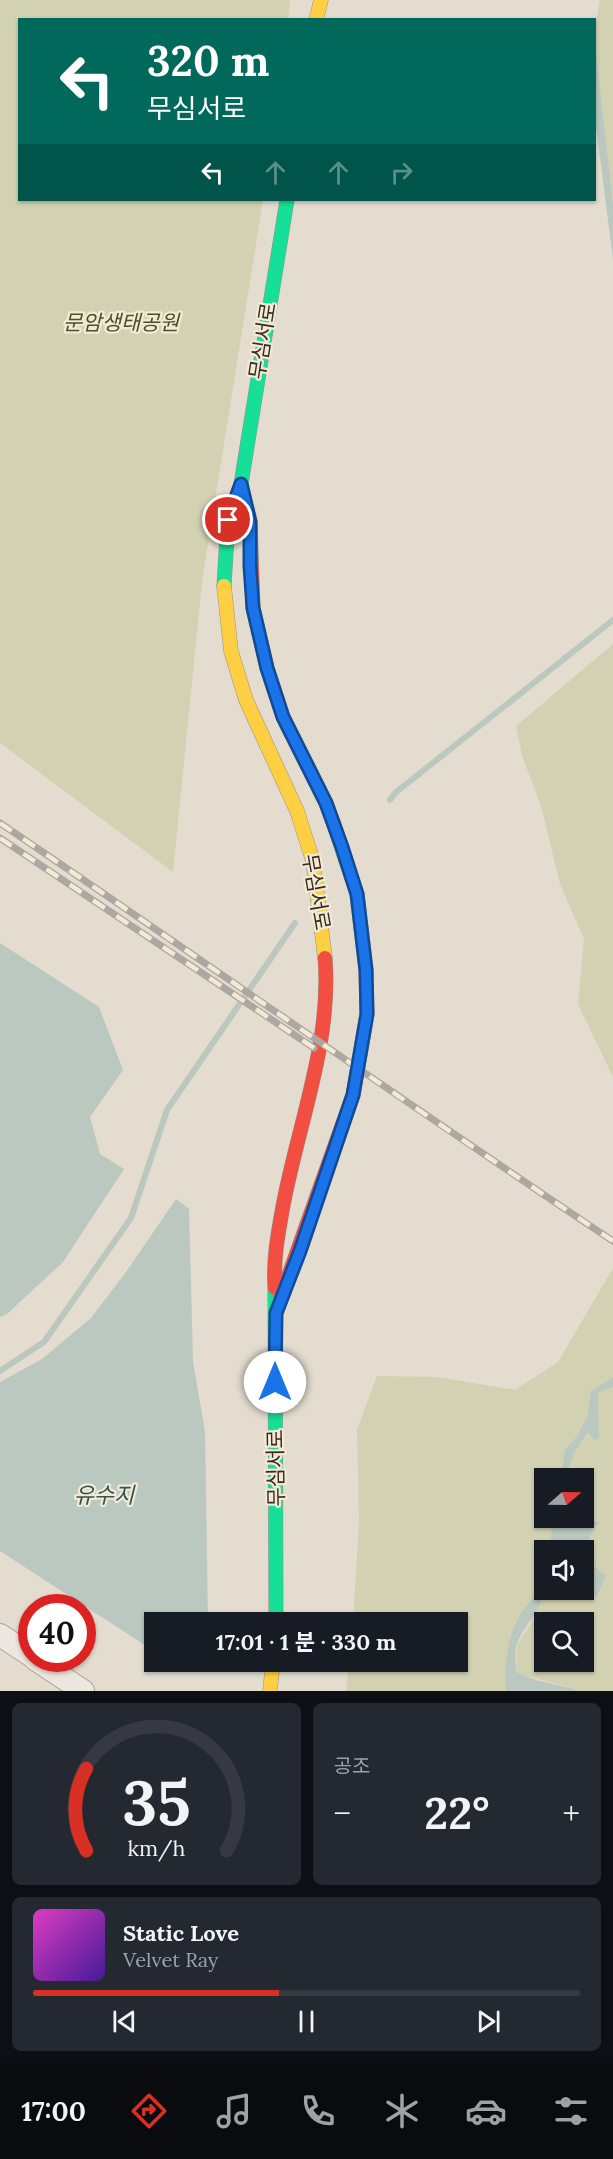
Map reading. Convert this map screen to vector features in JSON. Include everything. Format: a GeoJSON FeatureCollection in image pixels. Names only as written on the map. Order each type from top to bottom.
{"type":"FeatureCollection","features":[{"type":"Feature","properties":{"kind":"street"},"geometry":{"type":"LineString","coordinates":[[316,18],[321,0]]}},
{"type":"Feature","properties":{"kind":"street","name":"무심서로"},"geometry":{"type":"LineString","coordinates":[[276,1612],[276,1313],[273,1262],[292,1159],[309,1097],[324,1016],[326,968],[313,861],[297,811],[246,700],[231,651],[224,586],[228,520],[241,484],[287,201]]}},
{"type":"Feature","properties":{"kind":"street","name":"무심서로"},"geometry":{"type":"LineString","coordinates":[[241,484],[250,522],[253,608],[267,668],[283,717],[326,803],[342,847],[357,894],[366,970],[367,1014],[353,1095],[300,1251],[276,1313]]}},
{"type":"Feature","properties":{"kind":"street"},"geometry":{"type":"LineString","coordinates":[[0,1635],[18,1647]]}},
{"type":"Feature","properties":{"kind":"street"},"geometry":{"type":"LineString","coordinates":[[55,1672],[83,1691]]}},
{"type":"Feature","properties":{"kind":"street"},"geometry":{"type":"LineString","coordinates":[[270,1691],[272,1672]]}},
{"type":"Feature","properties":{"kind":"green space","name":"문암생태공원"},"geometry":{"type":"Polygon","coordinates":[[[0,0],[290,0],[288,18],[18,18],[18,201],[263,201],[202,582],[173,872],[0,743],[0,0]]]}},
{"type":"Feature","properties":{"kind":"green space"},"geometry":{"type":"Polygon","coordinates":[[[600,0],[613,0],[613,204],[596,51],[596,22],[600,0]]]}},
{"type":"Feature","properties":{"kind":"green space"},"geometry":{"type":"Polygon","coordinates":[[[613,644],[613,1077],[578,1004],[584,939],[560,884],[541,806],[522,756],[516,726],[613,644]]]}},
{"type":"Feature","properties":{"kind":"green space"},"geometry":{"type":"Polygon","coordinates":[[[613,1268],[613,1377],[591,1392],[587,1416],[577,1436],[565,1450],[562,1468],[534,1468],[534,1528],[552,1528],[550,1540],[534,1540],[534,1597],[516,1623],[510,1642],[506,1691],[346,1691],[348,1672],[468,1672],[468,1612],[354,1612],[359,1521],[357,1430],[377,1376],[438,1377],[515,1390],[558,1362],[613,1268]]]}},
{"type":"Feature","properties":{"kind":"green space"},"geometry":{"type":"Polygon","coordinates":[[[613,1387],[613,1691],[575,1691],[575,1689],[516,1673],[517,1645],[534,1619],[534,1672],[594,1672],[594,1612],[537,1612],[542,1600],[594,1600],[594,1595],[597,1596],[606,1576],[594,1564],[594,1540],[591,1540],[590,1532],[599,1523],[594,1524],[594,1468],[569,1467],[576,1450],[589,1433],[599,1438],[598,1393],[613,1387]]]}},
{"type":"Feature","properties":{"kind":"water"},"geometry":{"type":"Polygon","coordinates":[[[596,51],[613,204],[613,259],[596,127],[596,51]]]}},
{"type":"Feature","properties":{"kind":"water"},"geometry":{"type":"Polygon","coordinates":[[[0,943],[99,1007],[123,1070],[90,1117],[100,1154],[124,1169],[63,1262],[7,1314],[0,1317],[0,943]]]}},
{"type":"Feature","properties":{"kind":"water","name":"유수지"},"geometry":{"type":"Polygon","coordinates":[[[176,1199],[189,1209],[193,1361],[205,1432],[208,1612],[144,1612],[144,1645],[96,1613],[96,1594],[66,1594],[0,1551],[0,1382],[42,1359],[91,1318],[176,1199]]]}},
{"type":"Feature","properties":{"kind":"water"},"geometry":{"type":"Polygon","coordinates":[[[613,1377],[613,1387],[598,1393],[599,1438],[595,1440],[588,1433],[576,1450],[570,1468],[562,1468],[565,1450],[577,1436],[587,1416],[591,1391],[613,1377]]]}},
{"type":"Feature","properties":{"kind":"water"},"geometry":{"type":"Polygon","coordinates":[[[594,1521],[600,1523],[593,1530],[590,1540],[550,1540],[552,1528],[594,1528],[594,1521]]]}},
{"type":"Feature","properties":{"kind":"water"},"geometry":{"type":"Polygon","coordinates":[[[594,1564],[606,1576],[597,1596],[594,1595],[594,1564]]]}},
{"type":"Feature","properties":{"kind":"water"},"geometry":{"type":"Polygon","coordinates":[[[534,1596],[534,1600],[542,1600],[517,1644],[516,1672],[536,1680],[575,1689],[575,1691],[506,1691],[506,1661],[510,1640],[522,1612],[534,1596]]]}},
{"type":"Feature","properties":{"kind":"waterway"},"geometry":{"type":"LineString","coordinates":[[390,800],[395,793],[613,620]]}},
{"type":"Feature","properties":{"kind":"waterway"},"geometry":{"type":"LineString","coordinates":[[0,1371],[44,1342],[131,1218],[167,1110],[295,923]]}},
{"type":"Feature","properties":{"kind":"railway"},"geometry":{"type":"LineString","coordinates":[[0,823],[613,1241]]}},
{"type":"Feature","properties":{"kind":"railway"},"geometry":{"type":"LineString","coordinates":[[0,838],[314,1048]]}},
{"type":"Feature","properties":{"kind":"traffic: fast"},"geometry":{"type":"LineString","coordinates":[[224,586],[228,520],[241,484],[287,201]]}},
{"type":"Feature","properties":{"kind":"traffic: fast"},"geometry":{"type":"LineString","coordinates":[[333,822],[357,894],[366,970],[367,1014],[357,1072]]}},
{"type":"Feature","properties":{"kind":"traffic: fast"},"geometry":{"type":"LineString","coordinates":[[275,1288],[276,1612]]}},
{"type":"Feature","properties":{"kind":"traffic: slow"},"geometry":{"type":"LineString","coordinates":[[316,18],[321,0]]}},
{"type":"Feature","properties":{"kind":"traffic: slow"},"geometry":{"type":"LineString","coordinates":[[224,586],[231,651],[246,700],[297,811],[313,861],[325,958]]}},
{"type":"Feature","properties":{"kind":"traffic: slow"},"geometry":{"type":"LineString","coordinates":[[270,1691],[272,1672]]}},
{"type":"Feature","properties":{"kind":"traffic: jam"},"geometry":{"type":"LineString","coordinates":[[241,484],[250,522],[253,608],[267,668],[283,717],[326,803],[333,822]]}},
{"type":"Feature","properties":{"kind":"traffic: jam"},"geometry":{"type":"LineString","coordinates":[[275,1288],[275,1257],[283,1206],[319,1052],[324,1021],[325,958]]}},
{"type":"Feature","properties":{"kind":"traffic: jam"},"geometry":{"type":"LineString","coordinates":[[280,1300],[353,1095],[357,1072]]}},
{"type":"Feature","properties":{"kind":"route"},"geometry":{"type":"LineString","coordinates":[[228,520],[241,484],[250,522],[253,608],[267,668],[283,717],[326,803],[342,847],[357,894],[363,928],[366,970],[367,1014],[353,1095],[300,1251],[276,1313],[275,1382]]}}]}
